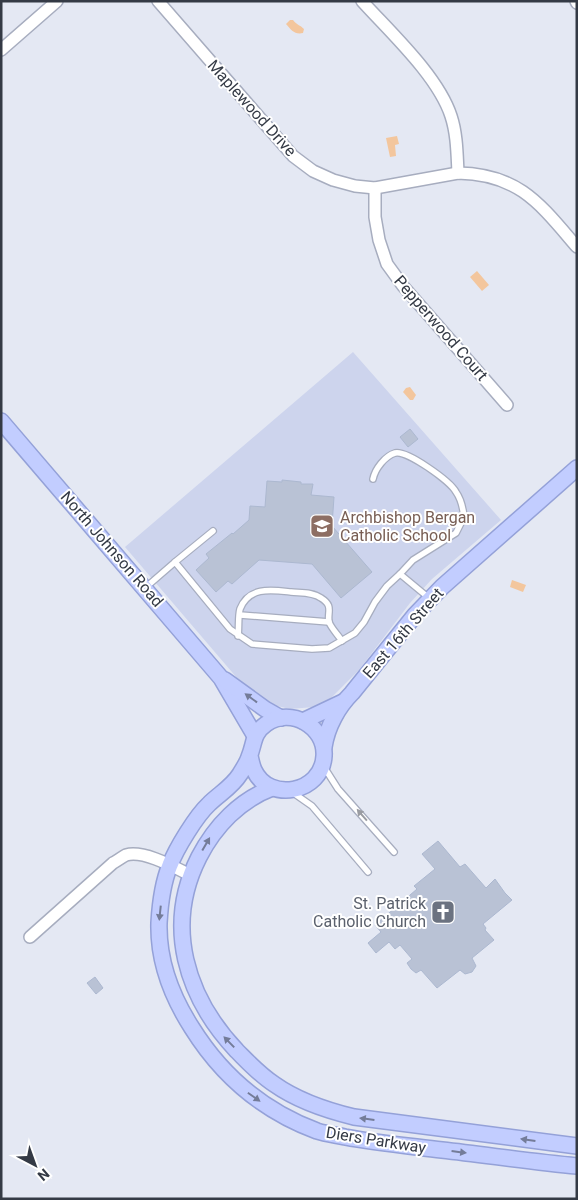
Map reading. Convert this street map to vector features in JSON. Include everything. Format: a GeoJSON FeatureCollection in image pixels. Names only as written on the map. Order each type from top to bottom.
{"type":"FeatureCollection","features":[{"type":"Feature","properties":{"kind":"main road","name":"North Johnson Road"},"geometry":{"type":"LineString","coordinates":[[1,422],[222,678],[255,736]]}},
{"type":"Feature","properties":{"kind":"main road","name":"East 16th Street"},"geometry":{"type":"LineString","coordinates":[[324,747],[326,734],[344,702],[415,615],[475,557],[577,468]]}},
{"type":"Feature","properties":{"kind":"main road","name":"North Johnson Road"},"geometry":{"type":"LineString","coordinates":[[222,678],[281,718]]}},
{"type":"Feature","properties":{"kind":"main road","name":"East 16th Street"},"geometry":{"type":"LineString","coordinates":[[303,721],[344,702]]}},
{"type":"Feature","properties":{"kind":"main road"},"geometry":{"type":"LineString","coordinates":[[291,717],[303,721],[318,733],[324,747],[323,764],[313,780],[300,789],[290,791],[272,788],[261,780],[254,769],[250,756],[255,736],[266,724],[281,718],[291,717]]}},
{"type":"Feature","properties":{"kind":"main road","name":"Diers Parkway"},"geometry":{"type":"LineString","coordinates":[[250,756],[238,778],[228,790],[210,803],[198,816],[170,866],[161,903],[159,924],[161,944],[171,989],[179,1008],[204,1047],[242,1089],[287,1118],[319,1131],[364,1140],[577,1166]]}},
{"type":"Feature","properties":{"kind":"main road","name":"Diers Parkway"},"geometry":{"type":"LineString","coordinates":[[272,788],[259,793],[229,816],[212,834],[190,875],[184,910],[182,938],[186,962],[194,988],[221,1034],[256,1071],[274,1084],[312,1105],[354,1117],[577,1146]]}},
{"type":"Feature","properties":{"kind":"street"},"geometry":{"type":"LineString","coordinates":[[4,43],[57,1]]}},
{"type":"Feature","properties":{"kind":"street","name":"Maplewood Drive"},"geometry":{"type":"LineString","coordinates":[[158,1],[293,156],[313,171],[333,180],[355,186],[376,188],[458,173],[493,177],[512,185],[537,202],[573,234],[577,247]]}},
{"type":"Feature","properties":{"kind":"street"},"geometry":{"type":"LineString","coordinates":[[362,1],[423,69],[442,95],[451,116],[456,144],[458,173]]}},
{"type":"Feature","properties":{"kind":"street","name":"Pepperwood Court"},"geometry":{"type":"LineString","coordinates":[[376,188],[375,217],[379,240],[387,264],[403,286],[507,405]]}},
{"type":"Feature","properties":{"kind":"street"},"geometry":{"type":"LineString","coordinates":[[30,937],[112,863],[126,855],[136,854],[190,875]]}},
{"type":"Feature","properties":{"kind":"lane"},"geometry":{"type":"LineString","coordinates":[[175,562],[218,615],[238,636],[252,644],[312,649],[329,648],[355,633],[387,586],[413,560],[456,532],[464,517],[456,491],[447,481],[432,470],[400,454],[395,454],[384,462],[374,473],[373,479]]}},
{"type":"Feature","properties":{"kind":"lane"},"geometry":{"type":"LineString","coordinates":[[145,588],[213,531]]}},
{"type":"Feature","properties":{"kind":"lane"},"geometry":{"type":"LineString","coordinates":[[400,574],[430,599]]}},
{"type":"Feature","properties":{"kind":"lane"},"geometry":{"type":"LineString","coordinates":[[238,636],[240,609],[248,598],[255,593],[267,589],[311,594],[321,597],[331,611],[329,622],[342,641]]}},
{"type":"Feature","properties":{"kind":"lane"},"geometry":{"type":"LineString","coordinates":[[240,615],[329,622]]}},
{"type":"Feature","properties":{"kind":"lane"},"geometry":{"type":"LineString","coordinates":[[323,764],[338,789],[394,852]]}},
{"type":"Feature","properties":{"kind":"lane"},"geometry":{"type":"LineString","coordinates":[[290,791],[312,806],[368,872]]}},
{"type":"Feature","properties":{"kind":"shaded area"},"geometry":{"type":"Polygon","coordinates":[[[293,20],[304,29],[303,33],[295,33],[286,24],[293,20]]]}},
{"type":"Feature","properties":{"kind":"shaded area"},"geometry":{"type":"Polygon","coordinates":[[[397,136],[399,144],[395,145],[396,156],[390,157],[386,138],[397,136]]]}},
{"type":"Feature","properties":{"kind":"shaded area"},"geometry":{"type":"Polygon","coordinates":[[[477,271],[489,285],[482,291],[470,277],[477,271]]]}},
{"type":"Feature","properties":{"kind":"shaded area","name":"Archbishop Bergan Catholic School"},"geometry":{"type":"Polygon","coordinates":[[[353,352],[501,520],[432,579],[410,603],[359,670],[328,701],[314,707],[290,709],[273,705],[243,685],[125,547],[353,352]]]}},
{"type":"Feature","properties":{"kind":"shaded area"},"geometry":{"type":"Polygon","coordinates":[[[410,387],[416,395],[413,400],[410,400],[403,392],[406,388],[410,387]]]}},
{"type":"Feature","properties":{"kind":"shaded area"},"geometry":{"type":"Polygon","coordinates":[[[512,580],[526,585],[523,592],[510,587],[512,580]]]}},
{"type":"Feature","properties":{"kind":"building"},"geometry":{"type":"Polygon","coordinates":[[[410,429],[418,439],[408,447],[400,437],[410,429]]]}},
{"type":"Feature","properties":{"kind":"building","name":"Archbishop Bergan Catholic School"},"geometry":{"type":"Polygon","coordinates":[[[282,480],[301,482],[301,484],[313,484],[311,495],[334,497],[332,526],[372,572],[341,598],[312,564],[259,560],[232,584],[228,581],[216,592],[196,570],[209,558],[206,554],[249,520],[250,506],[265,507],[267,481],[282,482],[282,480]]]}},
{"type":"Feature","properties":{"kind":"building","name":"St. Patrick Catholic Church"},"geometry":{"type":"Polygon","coordinates":[[[438,841],[460,867],[465,864],[486,888],[495,879],[512,900],[483,924],[486,928],[485,930],[494,940],[472,958],[476,966],[472,972],[465,974],[460,970],[437,988],[421,970],[416,973],[411,969],[407,963],[412,959],[400,945],[395,949],[389,942],[376,953],[368,943],[381,932],[375,925],[417,889],[414,886],[435,869],[422,854],[438,841]]]}},
{"type":"Feature","properties":{"kind":"building"},"geometry":{"type":"Polygon","coordinates":[[[95,977],[103,988],[96,994],[87,983],[95,977]]]}},
{"type":"Feature","properties":{"kind":"place","name":"Archbishop Bergan Catholic School"},"geometry":{"type":"Point","coordinates":[322,526]}},
{"type":"Feature","properties":{"kind":"place","name":"St. Patrick Catholic Church"},"geometry":{"type":"Point","coordinates":[443,912]}}]}
